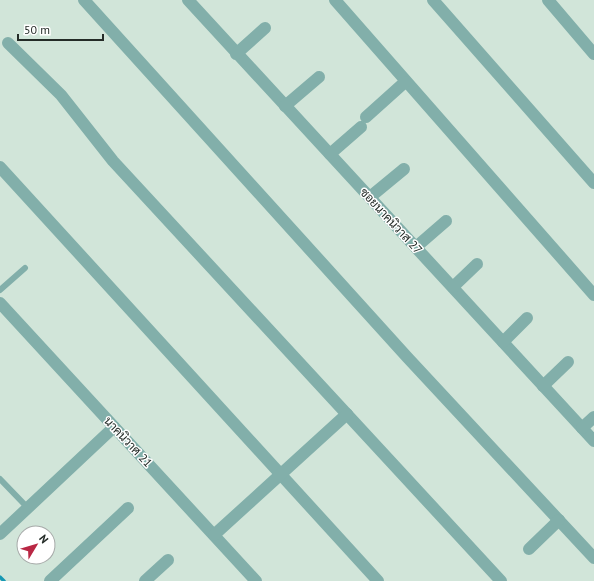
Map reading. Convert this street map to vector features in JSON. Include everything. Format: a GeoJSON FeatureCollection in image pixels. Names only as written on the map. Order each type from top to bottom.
{"type":"FeatureCollection","features":[{"type":"Feature","properties":{"kind":"street"},"geometry":{"type":"LineString","coordinates":[[84,0],[407,357],[594,558]]}},
{"type":"Feature","properties":{"kind":"street"},"geometry":{"type":"LineString","coordinates":[[335,0],[405,82],[594,295]]}},
{"type":"Feature","properties":{"kind":"street"},"geometry":{"type":"LineString","coordinates":[[433,0],[594,183]]}},
{"type":"Feature","properties":{"kind":"street"},"geometry":{"type":"LineString","coordinates":[[548,0],[594,54]]}},
{"type":"Feature","properties":{"kind":"street","name":"ซอยนาคนิวาส 27"},"geometry":{"type":"LineString","coordinates":[[194,2],[236,54],[594,441]]}},
{"type":"Feature","properties":{"kind":"street"},"geometry":{"type":"LineString","coordinates":[[236,54],[265,28]]}},
{"type":"Feature","properties":{"kind":"street"},"geometry":{"type":"LineString","coordinates":[[8,42],[61,95],[113,161],[501,581]]}},
{"type":"Feature","properties":{"kind":"street"},"geometry":{"type":"LineString","coordinates":[[285,106],[319,77]]}},
{"type":"Feature","properties":{"kind":"street"},"geometry":{"type":"LineString","coordinates":[[330,154],[405,82]]}},
{"type":"Feature","properties":{"kind":"street"},"geometry":{"type":"LineString","coordinates":[[370,198],[404,169]]}},
{"type":"Feature","properties":{"kind":"street"},"geometry":{"type":"LineString","coordinates":[[2,174],[378,581]]}},
{"type":"Feature","properties":{"kind":"street"},"geometry":{"type":"LineString","coordinates":[[416,248],[446,221]]}},
{"type":"Feature","properties":{"kind":"street"},"geometry":{"type":"LineString","coordinates":[[453,287],[476,264]]}},
{"type":"Feature","properties":{"kind":"street","name":"นาคนิวาศ 21"},"geometry":{"type":"LineString","coordinates":[[0,303],[256,581]]}},
{"type":"Feature","properties":{"kind":"street"},"geometry":{"type":"LineString","coordinates":[[503,342],[527,318]]}},
{"type":"Feature","properties":{"kind":"street"},"geometry":{"type":"LineString","coordinates":[[543,386],[568,362]]}},
{"type":"Feature","properties":{"kind":"street"},"geometry":{"type":"LineString","coordinates":[[214,535],[347,414]]}},
{"type":"Feature","properties":{"kind":"street"},"geometry":{"type":"LineString","coordinates":[[582,428],[594,417]]}},
{"type":"Feature","properties":{"kind":"street"},"geometry":{"type":"LineString","coordinates":[[0,534],[114,427]]}},
{"type":"Feature","properties":{"kind":"street"},"geometry":{"type":"LineString","coordinates":[[50,581],[128,508]]}},
{"type":"Feature","properties":{"kind":"street"},"geometry":{"type":"LineString","coordinates":[[529,549],[559,520]]}},
{"type":"Feature","properties":{"kind":"street"},"geometry":{"type":"LineString","coordinates":[[145,581],[168,560]]}},
{"type":"Feature","properties":{"kind":"lane"},"geometry":{"type":"LineString","coordinates":[[0,290],[24,268]]}},
{"type":"Feature","properties":{"kind":"lane"},"geometry":{"type":"LineString","coordinates":[[0,479],[28,508]]}},
{"type":"Feature","properties":{"kind":"lane"},"geometry":{"type":"LineString","coordinates":[[0,490],[6,485]]}},
{"type":"Feature","properties":{"kind":"waterway"},"geometry":{"type":"LineString","coordinates":[[0,577],[4,581]]}}]}
